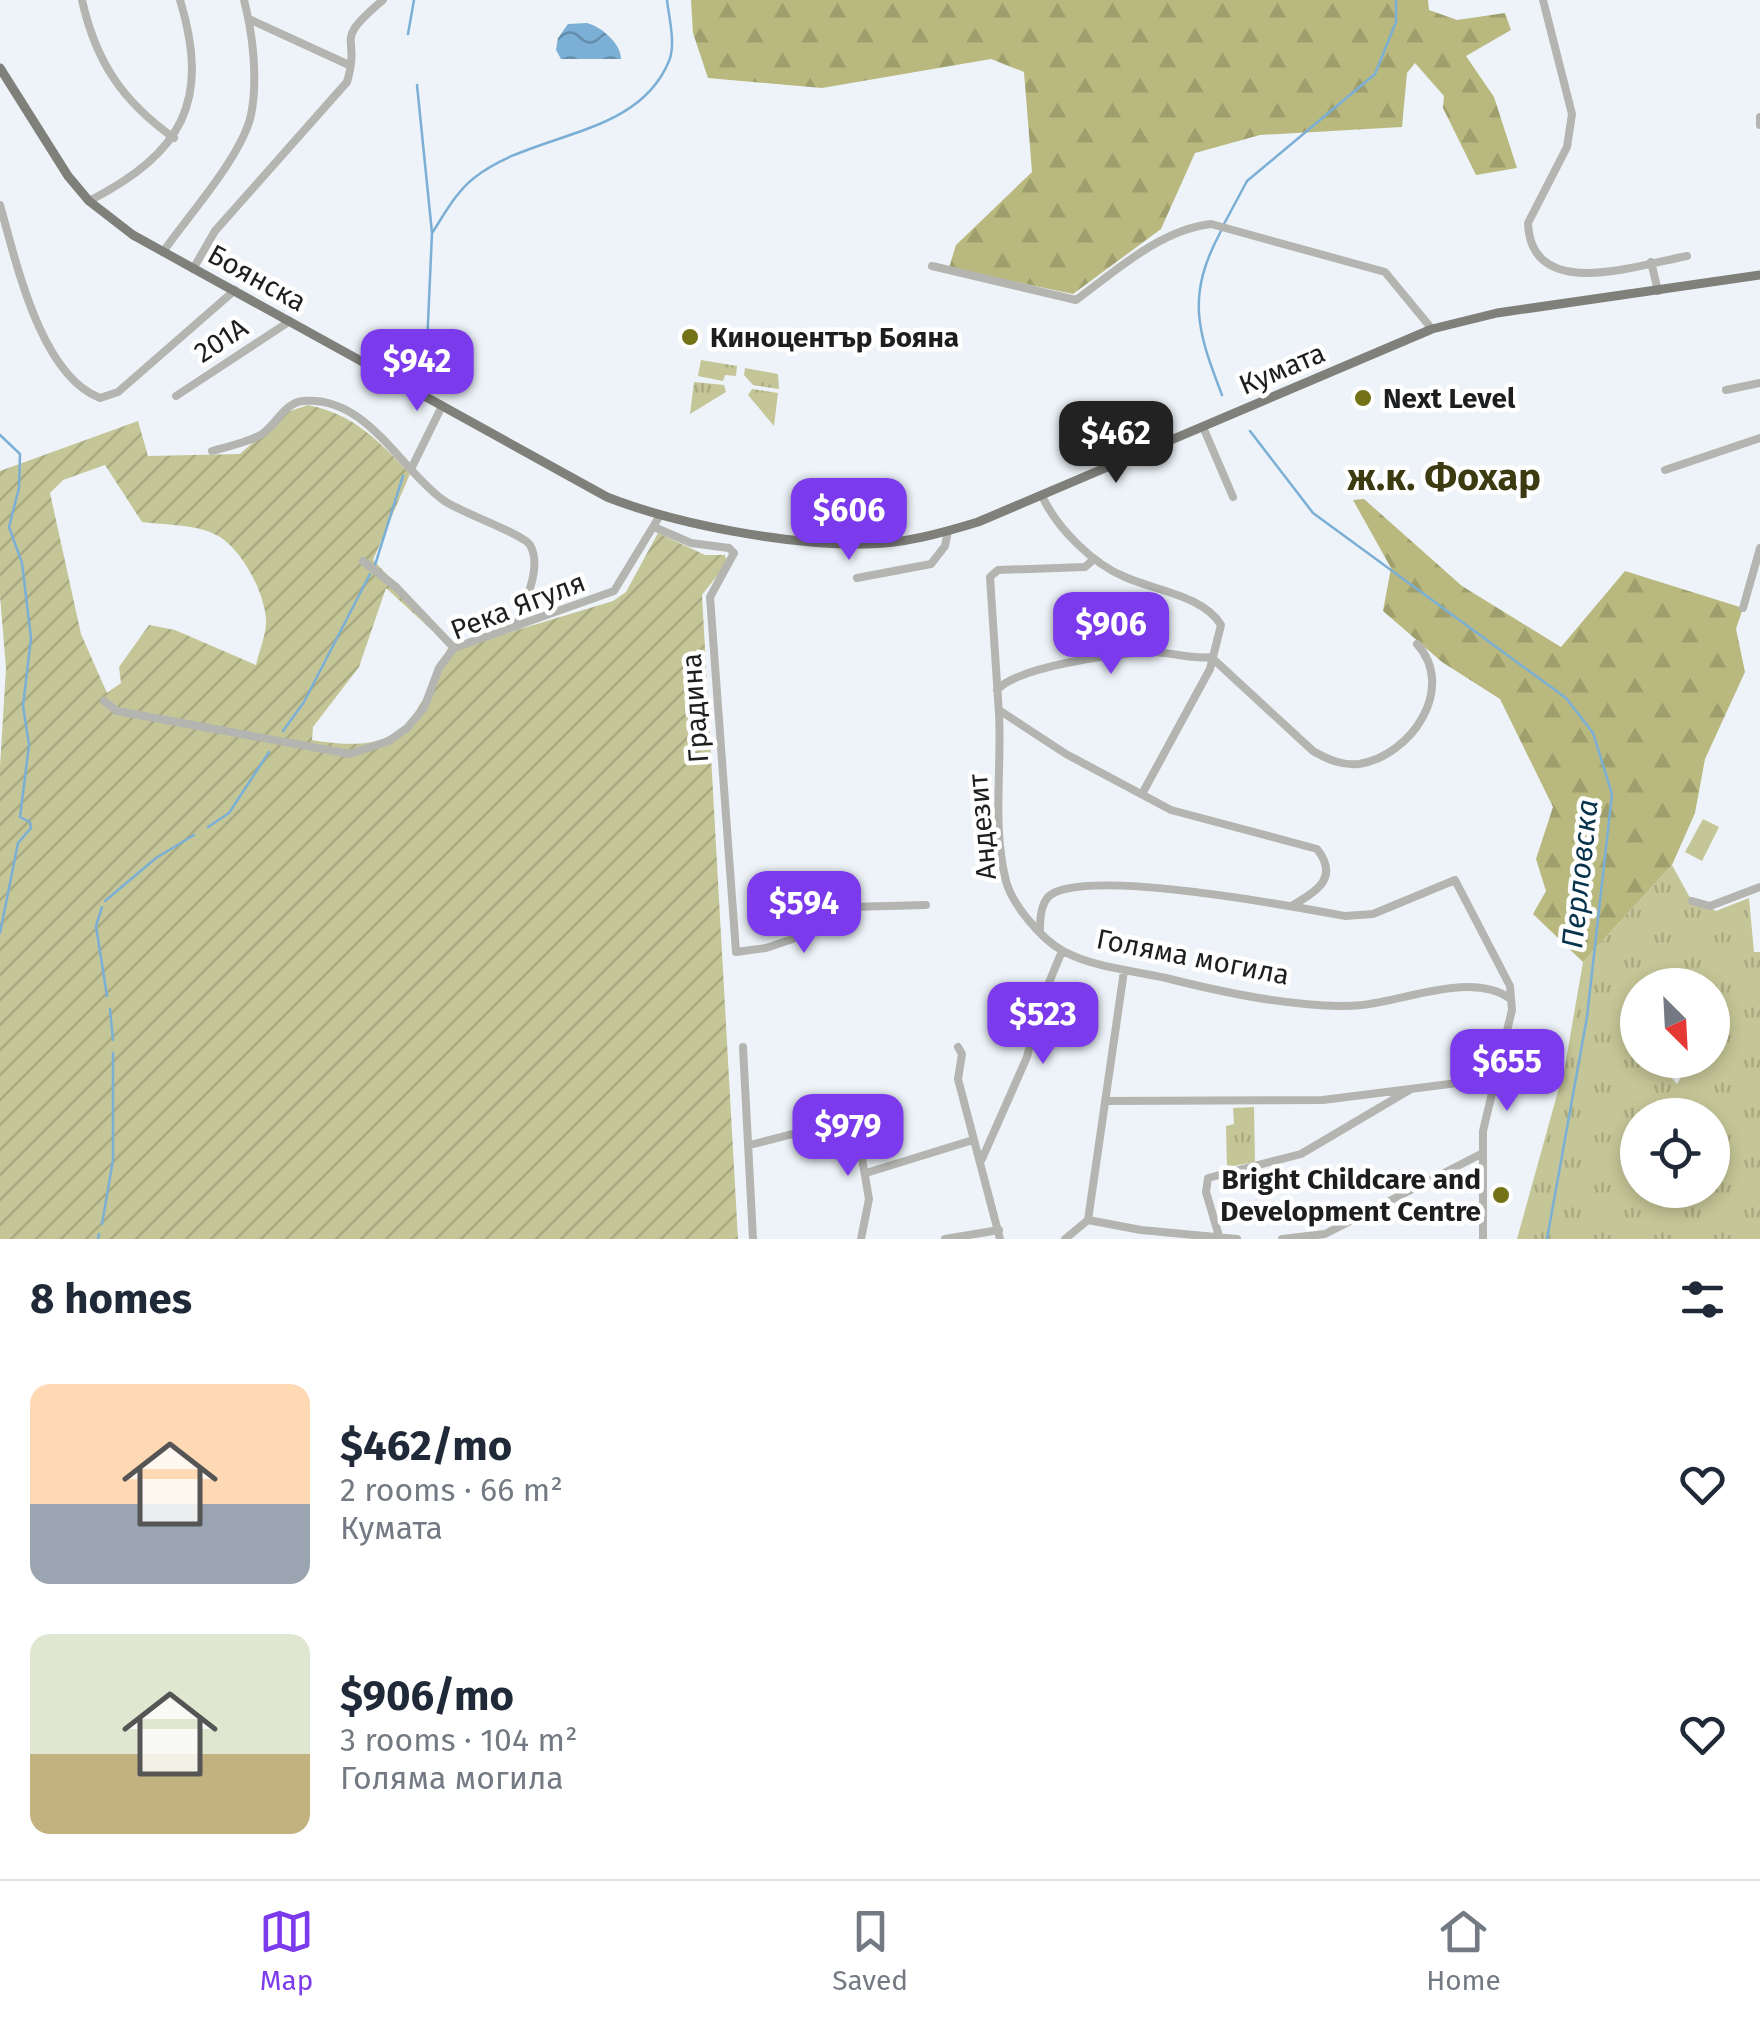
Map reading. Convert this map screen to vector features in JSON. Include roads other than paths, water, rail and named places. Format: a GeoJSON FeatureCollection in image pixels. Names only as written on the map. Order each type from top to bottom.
{"type":"FeatureCollection","features":[{"type":"Feature","properties":{"kind":"main road","name":"Боянска"},"geometry":{"type":"LineString","coordinates":[[0,68],[44,142],[89,201],[163,252],[657,522],[716,525]]}},
{"type":"Feature","properties":{"kind":"main road","name":"Кумата"},"geometry":{"type":"LineString","coordinates":[[716,525],[867,544],[948,531],[1043,498],[1432,329],[1497,313],[1760,275]]}},
{"type":"Feature","properties":{"kind":"street"},"geometry":{"type":"LineString","coordinates":[[82,0],[91,38],[117,89],[174,138]]}},
{"type":"Feature","properties":{"kind":"street"},"geometry":{"type":"LineString","coordinates":[[89,201],[126,182],[161,155],[188,113],[194,56],[180,0]]}},
{"type":"Feature","properties":{"kind":"street"},"geometry":{"type":"LineString","coordinates":[[163,252],[235,148],[251,117],[249,20],[244,0]]}},
{"type":"Feature","properties":{"kind":"street"},"geometry":{"type":"LineString","coordinates":[[193,269],[215,231],[346,82],[350,66],[348,38],[354,25],[383,0]]}},
{"type":"Feature","properties":{"kind":"street"},"geometry":{"type":"LineString","coordinates":[[1543,0],[1572,114],[1567,146],[1528,224],[1537,254],[1559,272],[1573,274],[1687,256]]}},
{"type":"Feature","properties":{"kind":"street"},"geometry":{"type":"LineString","coordinates":[[249,20],[350,66]]}},
{"type":"Feature","properties":{"kind":"street"},"geometry":{"type":"LineString","coordinates":[[0,205],[26,292],[42,330],[60,364],[100,398],[118,392],[235,290]]}},
{"type":"Feature","properties":{"kind":"street"},"geometry":{"type":"LineString","coordinates":[[932,266],[1076,300],[1152,246],[1192,226],[1211,224],[1385,272],[1432,329]]}},
{"type":"Feature","properties":{"kind":"street"},"geometry":{"type":"LineString","coordinates":[[1651,262],[1658,291]]}},
{"type":"Feature","properties":{"kind":"street","name":"201А"},"geometry":{"type":"LineString","coordinates":[[176,396],[290,321]]}},
{"type":"Feature","properties":{"kind":"street"},"geometry":{"type":"LineString","coordinates":[[1726,390],[1760,383]]}},
{"type":"Feature","properties":{"kind":"street"},"geometry":{"type":"LineString","coordinates":[[212,451],[264,433],[289,406],[311,402],[350,414],[441,498],[478,521],[513,532],[530,546],[534,559],[516,626]]}},
{"type":"Feature","properties":{"kind":"street"},"geometry":{"type":"LineString","coordinates":[[411,469],[442,406]]}},
{"type":"Feature","properties":{"kind":"street"},"geometry":{"type":"LineString","coordinates":[[1203,427],[1232,497]]}},
{"type":"Feature","properties":{"kind":"street"},"geometry":{"type":"LineString","coordinates":[[1665,470],[1760,438]]}},
{"type":"Feature","properties":{"kind":"street"},"geometry":{"type":"LineString","coordinates":[[1043,498],[1093,560],[1122,576],[1179,596],[1218,619],[1221,630],[1210,668],[1142,794]]}},
{"type":"Feature","properties":{"kind":"street","name":"Река Ягуля"},"geometry":{"type":"LineString","coordinates":[[104,701],[116,711],[350,754],[388,742],[424,708],[439,668],[454,648],[614,591],[657,522]]}},
{"type":"Feature","properties":{"kind":"street","name":"Градина"},"geometry":{"type":"LineString","coordinates":[[657,522],[691,543],[729,548],[734,553],[710,597],[736,952],[766,948],[828,927],[850,906],[926,906]]}},
{"type":"Feature","properties":{"kind":"street"},"geometry":{"type":"LineString","coordinates":[[857,578],[931,564],[945,546],[948,531]]}},
{"type":"Feature","properties":{"kind":"street"},"geometry":{"type":"LineString","coordinates":[[1742,608],[1760,548]]}},
{"type":"Feature","properties":{"kind":"street"},"geometry":{"type":"LineString","coordinates":[[1093,560],[1084,567],[998,570],[990,577],[999,710],[1066,754],[1170,810],[1317,849],[1327,861],[1328,875],[1321,889],[1293,905]]}},
{"type":"Feature","properties":{"kind":"street"},"geometry":{"type":"LineString","coordinates":[[363,561],[396,587],[454,648]]}},
{"type":"Feature","properties":{"kind":"street"},"geometry":{"type":"LineString","coordinates":[[997,690],[1008,678],[1149,652],[1211,657],[1313,751],[1331,760],[1360,764],[1407,738],[1424,716],[1432,693],[1432,668],[1417,644]]}},
{"type":"Feature","properties":{"kind":"street","name":"Андезит"},"geometry":{"type":"LineString","coordinates":[[999,710],[997,812],[1006,880],[1012,898],[1040,930]]}},
{"type":"Feature","properties":{"kind":"street"},"geometry":{"type":"LineString","coordinates":[[1293,905],[1345,916],[1373,914],[1455,880],[1510,986],[1513,1022],[1481,1154],[1483,1239]]}},
{"type":"Feature","properties":{"kind":"street","name":"Голяма могила"},"geometry":{"type":"LineString","coordinates":[[1293,905],[1151,886],[1067,890],[1052,894],[1044,902],[1040,930],[1062,950],[1124,971],[1250,994],[1355,1006],[1473,984],[1493,987],[1509,998]]}},
{"type":"Feature","properties":{"kind":"street"},"geometry":{"type":"LineString","coordinates":[[1692,901],[1710,906],[1760,887]]}},
{"type":"Feature","properties":{"kind":"street"},"geometry":{"type":"LineString","coordinates":[[982,1159],[1028,1057],[1041,1002],[1062,950]]}},
{"type":"Feature","properties":{"kind":"street"},"geometry":{"type":"LineString","coordinates":[[1065,1239],[1088,1220],[1124,971]]}},
{"type":"Feature","properties":{"kind":"street"},"geometry":{"type":"LineString","coordinates":[[743,1047],[753,1239]]}},
{"type":"Feature","properties":{"kind":"street"},"geometry":{"type":"LineString","coordinates":[[945,1239],[999,1234],[958,1079],[962,1054],[958,1048]]}},
{"type":"Feature","properties":{"kind":"street"},"geometry":{"type":"LineString","coordinates":[[1105,1101],[1323,1100],[1497,1078]]}},
{"type":"Feature","properties":{"kind":"street"},"geometry":{"type":"LineString","coordinates":[[1219,1236],[1206,1192],[1208,1178],[1301,1154],[1414,1086]]}},
{"type":"Feature","properties":{"kind":"street"},"geometry":{"type":"LineString","coordinates":[[750,1145],[854,1118],[869,1200],[861,1239]]}},
{"type":"Feature","properties":{"kind":"street"},"geometry":{"type":"LineString","coordinates":[[866,1173],[973,1140]]}},
{"type":"Feature","properties":{"kind":"street"},"geometry":{"type":"LineString","coordinates":[[1282,1239],[1325,1234],[1481,1154]]}},
{"type":"Feature","properties":{"kind":"street"},"geometry":{"type":"LineString","coordinates":[[1088,1220],[1140,1230],[1237,1239]]}},
{"type":"Feature","properties":{"kind":"water"},"geometry":{"type":"Polygon","coordinates":[[[587,23],[610,37],[621,59],[561,59],[556,50],[558,38],[568,24],[587,23]]]}},
{"type":"Feature","properties":{"kind":"waterway"},"geometry":{"type":"LineString","coordinates":[[408,34],[414,0]]}},
{"type":"Feature","properties":{"kind":"waterway"},"geometry":{"type":"LineString","coordinates":[[432,233],[474,178],[524,151],[609,120],[633,106],[654,86],[671,54],[667,0]]}},
{"type":"Feature","properties":{"kind":"waterway","name":"Перловска"},"geometry":{"type":"LineString","coordinates":[[1224,224],[1247,181],[1375,74],[1396,22],[1396,0]]}},
{"type":"Feature","properties":{"kind":"waterway"},"geometry":{"type":"LineString","coordinates":[[417,85],[432,233],[425,390]]}},
{"type":"Feature","properties":{"kind":"waterway","name":"Перловска"},"geometry":{"type":"LineString","coordinates":[[1221,231],[1203,275],[1199,313],[1206,351],[1222,395]]}},
{"type":"Feature","properties":{"kind":"waterway","name":"Перловска"},"geometry":{"type":"LineString","coordinates":[[1250,431],[1313,513],[1566,698],[1593,733],[1612,794],[1587,1017],[1547,1239]]}},
{"type":"Feature","properties":{"kind":"waterway"},"geometry":{"type":"LineString","coordinates":[[0,435],[20,454],[19,488],[9,527],[22,563],[31,638],[23,706],[29,745],[20,817],[30,822],[31,828],[18,843],[0,933]]}},
{"type":"Feature","properties":{"kind":"waterway"},"geometry":{"type":"LineString","coordinates":[[375,565],[403,476]]}},
{"type":"Feature","properties":{"kind":"waterway"},"geometry":{"type":"LineString","coordinates":[[283,731],[304,702],[370,574]]}},
{"type":"Feature","properties":{"kind":"waterway"},"geometry":{"type":"LineString","coordinates":[[208,827],[229,813],[269,752]]}},
{"type":"Feature","properties":{"kind":"waterway"},"geometry":{"type":"LineString","coordinates":[[105,901],[156,858],[194,835]]}},
{"type":"Feature","properties":{"kind":"waterway"},"geometry":{"type":"LineString","coordinates":[[102,907],[96,926],[107,996]]}},
{"type":"Feature","properties":{"kind":"waterway"},"geometry":{"type":"LineString","coordinates":[[110,1009],[113,1040]]}},
{"type":"Feature","properties":{"kind":"waterway"},"geometry":{"type":"LineString","coordinates":[[102,1224],[113,1160],[113,1053]]}},
{"type":"Feature","properties":{"kind":"waterway"},"geometry":{"type":"LineString","coordinates":[[98,1239],[99,1234]]}},
{"type":"Feature","properties":{"kind":"place","name":"Киноцентър Бояна"},"geometry":{"type":"Point","coordinates":[690,337]}},
{"type":"Feature","properties":{"kind":"place","name":"Next Level"},"geometry":{"type":"Point","coordinates":[1363,398]}},
{"type":"Feature","properties":{"kind":"place","name":"Bright Childcare and Development Centre"},"geometry":{"type":"Point","coordinates":[1501,1195]}},
{"type":"Feature","properties":{"kind":"district","name":"ж.к. Фохар"},"geometry":{"type":"Point","coordinates":[1444,477]}}]}
